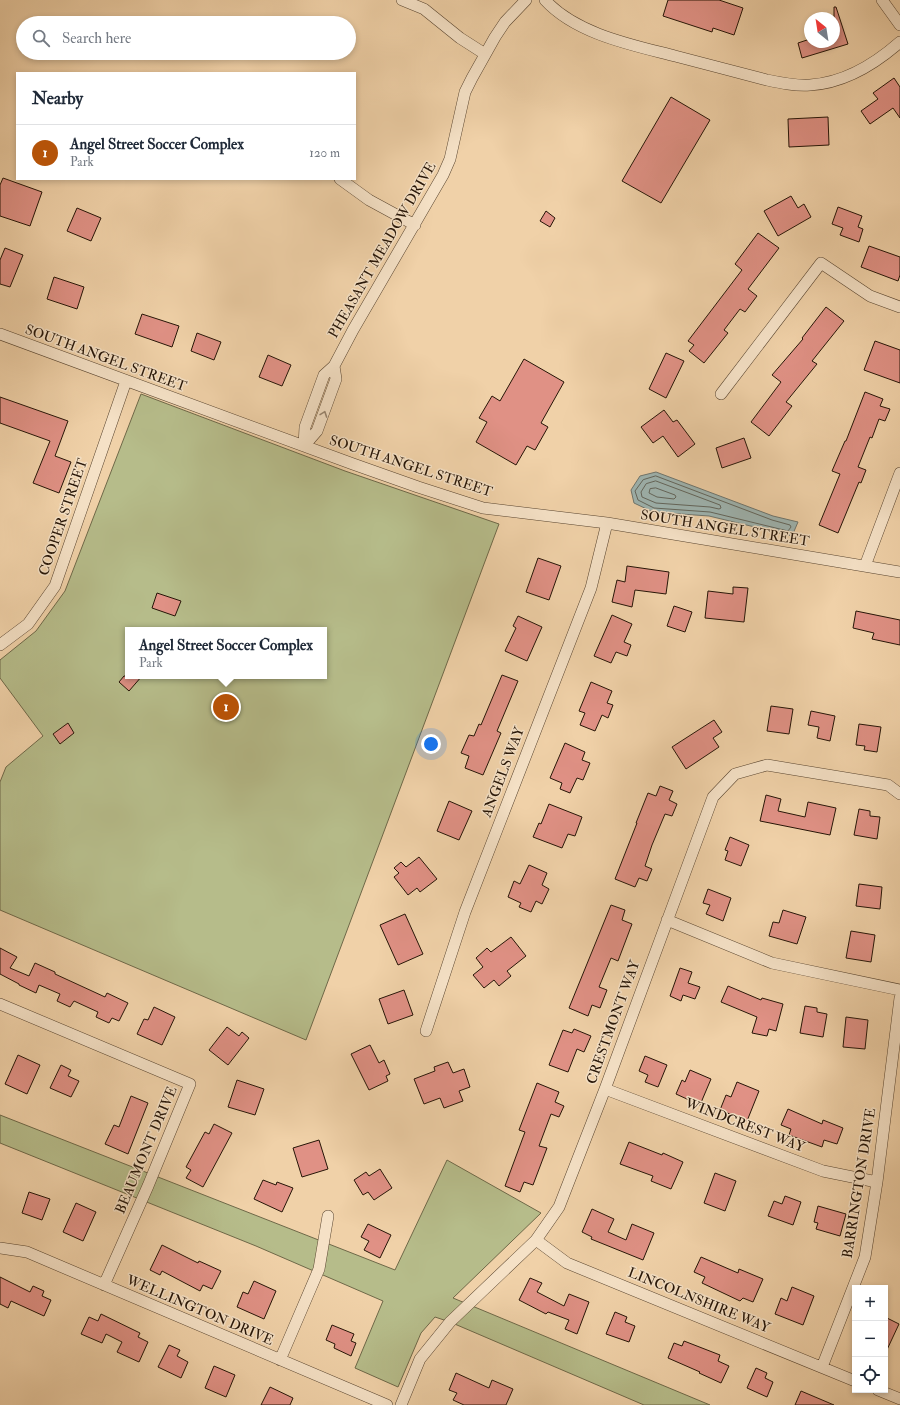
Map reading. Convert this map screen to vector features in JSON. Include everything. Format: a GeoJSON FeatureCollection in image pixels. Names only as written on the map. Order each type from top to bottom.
{"type":"FeatureCollection","features":[{"type":"Feature","properties":{"kind":"street"},"geometry":{"type":"LineString","coordinates":[[402,0],[424,9],[460,38],[485,54]]}},
{"type":"Feature","properties":{"kind":"street","name":"PHEASANT MEADOW DRIVE"},"geometry":{"type":"LineString","coordinates":[[304,446],[305,427],[324,375],[334,366],[352,330],[443,175],[448,164],[465,92],[485,54],[505,22],[526,0]]}},
{"type":"Feature","properties":{"kind":"street"},"geometry":{"type":"LineString","coordinates":[[545,0],[566,18],[580,26],[607,37],[767,80],[793,84],[810,85],[826,83],[860,72],[900,42]]}},
{"type":"Feature","properties":{"kind":"street"},"geometry":{"type":"LineString","coordinates":[[882,0],[900,25]]}},
{"type":"Feature","properties":{"kind":"street"},"geometry":{"type":"LineString","coordinates":[[341,180],[369,200],[415,225]]}},
{"type":"Feature","properties":{"kind":"street"},"geometry":{"type":"LineString","coordinates":[[720,394],[821,263],[870,296],[900,307]]}},
{"type":"Feature","properties":{"kind":"street","name":"SOUTH ANGEL STREET"},"geometry":{"type":"LineString","coordinates":[[0,334],[304,446],[418,487],[483,508],[607,523],[900,572]]}},
{"type":"Feature","properties":{"kind":"street","name":"COOPER STREET"},"geometry":{"type":"LineString","coordinates":[[0,645],[28,624],[55,586],[126,381]]}},
{"type":"Feature","properties":{"kind":"street"},"geometry":{"type":"LineString","coordinates":[[865,566],[900,474]]}},
{"type":"Feature","properties":{"kind":"street","name":"ANGELS WAY"},"geometry":{"type":"LineString","coordinates":[[426,1031],[465,912],[591,588],[607,523]]}},
{"type":"Feature","properties":{"kind":"street","name":"CRESTMONT WAY"},"geometry":{"type":"LineString","coordinates":[[401,1405],[420,1359],[446,1327],[536,1240],[559,1207],[605,1088],[713,797],[735,774],[767,765],[888,785],[900,794]]}},
{"type":"Feature","properties":{"kind":"street"},"geometry":{"type":"LineString","coordinates":[[667,920],[772,963],[900,990]]}},
{"type":"Feature","properties":{"kind":"street","name":"BARRINGTON DRIVE"},"geometry":{"type":"LineString","coordinates":[[822,1367],[865,1257],[877,1182],[900,998]]}},
{"type":"Feature","properties":{"kind":"street","name":"BEAUMONT DRIVE"},"geometry":{"type":"LineString","coordinates":[[0,1004],[190,1084],[148,1186],[104,1285]]}},
{"type":"Feature","properties":{"kind":"street","name":"WINDCREST WAY"},"geometry":{"type":"LineString","coordinates":[[605,1088],[823,1171],[877,1182]]}},
{"type":"Feature","properties":{"kind":"street"},"geometry":{"type":"LineString","coordinates":[[280,1360],[319,1269],[328,1216]]}},
{"type":"Feature","properties":{"kind":"street","name":"LINCOLNSHIRE WAY"},"geometry":{"type":"LineString","coordinates":[[536,1240],[567,1263],[852,1379]]}},
{"type":"Feature","properties":{"kind":"street","name":"WELLINGTON DRIVE"},"geometry":{"type":"LineString","coordinates":[[0,1248],[27,1252],[387,1405]]}},
{"type":"Feature","properties":{"kind":"street"},"geometry":{"type":"LineString","coordinates":[[885,1393],[900,1399]]}},
{"type":"Feature","properties":{"kind":"green space"},"geometry":{"type":"Polygon","coordinates":[[[141,394],[345,471],[499,524],[306,1040],[0,910],[0,782],[6,767],[43,736],[0,678],[0,660],[36,631],[65,591],[141,394]]]}},
{"type":"Feature","properties":{"kind":"green space"},"geometry":{"type":"Polygon","coordinates":[[[0,1115],[395,1270],[447,1160],[541,1213],[453,1298],[710,1405],[644,1405],[450,1322],[435,1317],[421,1333],[398,1387],[355,1368],[383,1301],[256,1246],[0,1143],[0,1115]]]}},
{"type":"Feature","properties":{"kind":"water"},"geometry":{"type":"Polygon","coordinates":[[[656,472],[773,516],[798,522],[792,536],[709,516],[653,512],[634,503],[631,490],[640,476],[656,472]]]}},
{"type":"Feature","properties":{"kind":"building"},"geometry":{"type":"Polygon","coordinates":[[[668,0],[719,0],[743,8],[734,35],[713,28],[712,32],[663,16],[668,0]]]}},
{"type":"Feature","properties":{"kind":"building"},"geometry":{"type":"Polygon","coordinates":[[[834,7],[836,7],[838,12],[834,12],[834,7]]]}},
{"type":"Feature","properties":{"kind":"building"},"geometry":{"type":"Polygon","coordinates":[[[840,19],[848,44],[840,46],[840,19]]]}},
{"type":"Feature","properties":{"kind":"building"},"geometry":{"type":"Polygon","coordinates":[[[804,41],[804,48],[835,48],[802,58],[798,43],[804,41]]]}},
{"type":"Feature","properties":{"kind":"building"},"geometry":{"type":"Polygon","coordinates":[[[894,78],[900,87],[900,118],[893,108],[870,124],[861,111],[878,99],[873,93],[894,78]]]}},
{"type":"Feature","properties":{"kind":"building"},"geometry":{"type":"Polygon","coordinates":[[[671,97],[710,120],[661,203],[622,181],[671,97]]]}},
{"type":"Feature","properties":{"kind":"building"},"geometry":{"type":"Polygon","coordinates":[[[828,117],[829,145],[789,147],[788,119],[828,117]]]}},
{"type":"Feature","properties":{"kind":"building"},"geometry":{"type":"Polygon","coordinates":[[[3,178],[42,192],[30,226],[0,216],[0,185],[3,178]]]}},
{"type":"Feature","properties":{"kind":"building"},"geometry":{"type":"Polygon","coordinates":[[[791,196],[798,208],[804,204],[811,217],[778,236],[764,211],[791,196]]]}},
{"type":"Feature","properties":{"kind":"building"},"geometry":{"type":"Polygon","coordinates":[[[838,207],[862,216],[858,227],[863,229],[859,242],[840,235],[843,228],[832,224],[838,207]]]}},
{"type":"Feature","properties":{"kind":"building"},"geometry":{"type":"Polygon","coordinates":[[[77,208],[101,218],[91,241],[67,231],[77,208]]]}},
{"type":"Feature","properties":{"kind":"building"},"geometry":{"type":"Polygon","coordinates":[[[546,211],[555,218],[550,227],[540,221],[546,211]]]}},
{"type":"Feature","properties":{"kind":"building"},"geometry":{"type":"Polygon","coordinates":[[[758,233],[779,248],[748,289],[757,296],[745,312],[740,309],[724,330],[728,333],[704,363],[689,351],[694,345],[688,341],[742,270],[735,264],[758,233]]]}},
{"type":"Feature","properties":{"kind":"building"},"geometry":{"type":"Polygon","coordinates":[[[869,246],[900,257],[900,275],[898,281],[861,267],[869,246]]]}},
{"type":"Feature","properties":{"kind":"building"},"geometry":{"type":"Polygon","coordinates":[[[5,248],[23,255],[10,287],[0,284],[0,260],[5,248]]]}},
{"type":"Feature","properties":{"kind":"building"},"geometry":{"type":"Polygon","coordinates":[[[54,277],[84,287],[77,309],[47,299],[54,277]]]}},
{"type":"Feature","properties":{"kind":"building"},"geometry":{"type":"Polygon","coordinates":[[[826,307],[844,321],[812,361],[817,364],[786,402],[792,406],[769,436],[751,422],[781,382],[772,375],[803,339],[802,338],[826,307]]]}},
{"type":"Feature","properties":{"kind":"building"},"geometry":{"type":"Polygon","coordinates":[[[142,314],[179,326],[172,347],[135,334],[142,314]]]}},
{"type":"Feature","properties":{"kind":"building"},"geometry":{"type":"Polygon","coordinates":[[[197,333],[221,342],[214,360],[191,351],[197,333]]]}},
{"type":"Feature","properties":{"kind":"building"},"geometry":{"type":"Polygon","coordinates":[[[875,341],[900,350],[900,383],[864,370],[875,341]]]}},
{"type":"Feature","properties":{"kind":"building"},"geometry":{"type":"Polygon","coordinates":[[[666,353],[684,361],[666,398],[649,389],[666,353]]]}},
{"type":"Feature","properties":{"kind":"building"},"geometry":{"type":"Polygon","coordinates":[[[268,355],[291,365],[282,386],[259,377],[268,355]]]}},
{"type":"Feature","properties":{"kind":"building"},"geometry":{"type":"Polygon","coordinates":[[[524,359],[564,382],[541,423],[548,427],[535,450],[527,446],[516,465],[476,442],[487,422],[479,418],[492,396],[500,401],[524,359]]]}},
{"type":"Feature","properties":{"kind":"building"},"geometry":{"type":"Polygon","coordinates":[[[865,392],[883,399],[880,406],[890,409],[885,421],[879,419],[872,438],[870,437],[858,467],[866,470],[861,483],[859,482],[838,533],[819,525],[840,474],[832,471],[846,441],[865,392]]]}},
{"type":"Feature","properties":{"kind":"building"},"geometry":{"type":"Polygon","coordinates":[[[0,397],[68,421],[55,456],[71,462],[59,493],[33,483],[50,441],[0,423],[0,397]]]}},
{"type":"Feature","properties":{"kind":"building"},"geometry":{"type":"Polygon","coordinates":[[[664,410],[673,422],[677,420],[695,444],[678,457],[663,436],[653,443],[641,427],[664,410]]]}},
{"type":"Feature","properties":{"kind":"building"},"geometry":{"type":"Polygon","coordinates":[[[744,438],[751,458],[722,468],[716,448],[744,438]]]}},
{"type":"Feature","properties":{"kind":"building"},"geometry":{"type":"Polygon","coordinates":[[[538,558],[561,566],[549,600],[526,592],[538,558]]]}},
{"type":"Feature","properties":{"kind":"building"},"geometry":{"type":"Polygon","coordinates":[[[627,566],[669,572],[666,594],[635,590],[632,607],[612,602],[617,580],[625,582],[627,566]]]}},
{"type":"Feature","properties":{"kind":"building"},"geometry":{"type":"Polygon","coordinates":[[[733,587],[748,588],[744,622],[705,618],[708,591],[733,594],[733,587]]]}},
{"type":"Feature","properties":{"kind":"building"},"geometry":{"type":"Polygon","coordinates":[[[157,593],[181,601],[175,616],[152,608],[157,593]]]}},
{"type":"Feature","properties":{"kind":"building"},"geometry":{"type":"Polygon","coordinates":[[[674,606],[692,612],[685,632],[667,626],[674,606]]]}},
{"type":"Feature","properties":{"kind":"building"},"geometry":{"type":"Polygon","coordinates":[[[856,611],[900,620],[900,645],[872,639],[874,633],[853,628],[856,611]]]}},
{"type":"Feature","properties":{"kind":"building"},"geometry":{"type":"Polygon","coordinates":[[[612,615],[632,624],[624,642],[631,645],[627,656],[616,652],[611,663],[594,656],[612,615]]]}},
{"type":"Feature","properties":{"kind":"building"},"geometry":{"type":"Polygon","coordinates":[[[518,616],[542,627],[527,661],[505,651],[516,628],[513,626],[518,616]]]}},
{"type":"Feature","properties":{"kind":"building"},"geometry":{"type":"Polygon","coordinates":[[[502,675],[518,681],[497,731],[501,733],[483,775],[465,768],[469,756],[461,753],[469,735],[474,736],[479,724],[481,725],[502,675]]]}},
{"type":"Feature","properties":{"kind":"building"},"geometry":{"type":"Polygon","coordinates":[[[124,676],[125,679],[139,679],[129,691],[119,682],[124,676]]]}},
{"type":"Feature","properties":{"kind":"building"},"geometry":{"type":"Polygon","coordinates":[[[591,682],[612,691],[607,703],[613,705],[608,718],[602,715],[595,731],[580,725],[585,713],[579,711],[591,682]]]}},
{"type":"Feature","properties":{"kind":"building"},"geometry":{"type":"Polygon","coordinates":[[[771,706],[793,709],[789,734],[767,731],[771,706]]]}},
{"type":"Feature","properties":{"kind":"building"},"geometry":{"type":"Polygon","coordinates":[[[811,711],[835,716],[830,741],[817,738],[819,727],[808,725],[811,711]]]}},
{"type":"Feature","properties":{"kind":"building"},"geometry":{"type":"Polygon","coordinates":[[[714,720],[722,732],[713,738],[719,747],[686,769],[672,747],[714,720]]]}},
{"type":"Feature","properties":{"kind":"building"},"geometry":{"type":"Polygon","coordinates":[[[68,723],[74,733],[60,744],[53,734],[68,723]]]}},
{"type":"Feature","properties":{"kind":"building"},"geometry":{"type":"Polygon","coordinates":[[[859,724],[881,727],[877,752],[864,750],[865,746],[856,745],[859,724]]]}},
{"type":"Feature","properties":{"kind":"building"},"geometry":{"type":"Polygon","coordinates":[[[565,743],[585,752],[582,760],[590,763],[583,780],[577,778],[570,793],[560,789],[562,783],[550,778],[565,743]]]}},
{"type":"Feature","properties":{"kind":"building"},"geometry":{"type":"Polygon","coordinates":[[[660,786],[673,791],[669,800],[677,804],[672,816],[665,814],[652,845],[645,866],[652,869],[647,881],[639,878],[635,887],[615,879],[648,793],[656,796],[660,786]]]}},
{"type":"Feature","properties":{"kind":"building"},"geometry":{"type":"Polygon","coordinates":[[[766,795],[781,799],[778,811],[805,817],[808,802],[836,808],[830,835],[760,821],[766,795]]]}},
{"type":"Feature","properties":{"kind":"building"},"geometry":{"type":"Polygon","coordinates":[[[449,801],[472,811],[459,840],[437,831],[449,801]]]}},
{"type":"Feature","properties":{"kind":"building"},"geometry":{"type":"Polygon","coordinates":[[[549,804],[582,817],[575,836],[568,834],[562,848],[533,837],[539,823],[541,824],[549,804]]]}},
{"type":"Feature","properties":{"kind":"building"},"geometry":{"type":"Polygon","coordinates":[[[859,809],[870,811],[870,816],[880,817],[877,839],[854,835],[859,809]]]}},
{"type":"Feature","properties":{"kind":"building"},"geometry":{"type":"Polygon","coordinates":[[[730,837],[749,845],[741,866],[725,860],[728,851],[725,850],[730,837]]]}},
{"type":"Feature","properties":{"kind":"building"},"geometry":{"type":"Polygon","coordinates":[[[419,857],[437,879],[420,892],[417,888],[408,895],[394,877],[399,873],[394,868],[401,862],[406,867],[419,857]]]}},
{"type":"Feature","properties":{"kind":"building"},"geometry":{"type":"Polygon","coordinates":[[[529,865],[547,873],[542,885],[549,889],[542,904],[536,901],[531,912],[519,907],[521,903],[508,897],[514,881],[520,884],[529,865]]]}},
{"type":"Feature","properties":{"kind":"building"},"geometry":{"type":"Polygon","coordinates":[[[859,884],[882,887],[880,909],[856,906],[859,884]]]}},
{"type":"Feature","properties":{"kind":"building"},"geometry":{"type":"Polygon","coordinates":[[[708,889],[731,898],[723,921],[706,914],[710,905],[703,903],[708,889]]]}},
{"type":"Feature","properties":{"kind":"building"},"geometry":{"type":"Polygon","coordinates":[[[611,905],[625,910],[622,920],[632,924],[618,961],[611,958],[599,987],[607,990],[600,1008],[592,1005],[588,1016],[569,1008],[611,905]]]}},
{"type":"Feature","properties":{"kind":"building"},"geometry":{"type":"Polygon","coordinates":[[[783,910],[806,917],[797,944],[769,936],[773,922],[779,923],[783,910]]]}},
{"type":"Feature","properties":{"kind":"building"},"geometry":{"type":"Polygon","coordinates":[[[405,914],[423,954],[398,965],[380,925],[405,914]]]}},
{"type":"Feature","properties":{"kind":"building"},"geometry":{"type":"Polygon","coordinates":[[[851,931],[875,935],[871,962],[846,958],[851,931]]]}},
{"type":"Feature","properties":{"kind":"building"},"geometry":{"type":"Polygon","coordinates":[[[511,937],[526,956],[507,971],[511,976],[499,986],[494,980],[484,988],[473,975],[483,967],[476,958],[487,948],[491,952],[511,937]]]}},
{"type":"Feature","properties":{"kind":"building"},"geometry":{"type":"Polygon","coordinates":[[[0,948],[17,957],[10,968],[29,976],[35,963],[105,997],[107,993],[128,1003],[119,1021],[112,1018],[109,1023],[96,1017],[98,1012],[74,1001],[70,1007],[57,1001],[60,994],[39,985],[36,993],[0,974],[0,948]]]}},
{"type":"Feature","properties":{"kind":"building"},"geometry":{"type":"Polygon","coordinates":[[[680,968],[692,972],[688,983],[700,987],[695,999],[683,995],[681,1001],[670,996],[680,968]]]}},
{"type":"Feature","properties":{"kind":"building"},"geometry":{"type":"Polygon","coordinates":[[[728,986],[761,1000],[762,998],[783,1004],[776,1031],[769,1029],[767,1036],[752,1033],[757,1017],[721,1002],[728,986]]]}},
{"type":"Feature","properties":{"kind":"building"},"geometry":{"type":"Polygon","coordinates":[[[404,990],[413,1015],[388,1024],[379,999],[404,990]]]}},
{"type":"Feature","properties":{"kind":"building"},"geometry":{"type":"Polygon","coordinates":[[[805,1006],[817,1008],[817,1012],[827,1014],[823,1037],[800,1033],[805,1006]]]}},
{"type":"Feature","properties":{"kind":"building"},"geometry":{"type":"Polygon","coordinates":[[[154,1007],[175,1017],[162,1045],[137,1034],[144,1019],[148,1020],[154,1007]]]}},
{"type":"Feature","properties":{"kind":"building"},"geometry":{"type":"Polygon","coordinates":[[[846,1017],[868,1020],[865,1049],[843,1047],[846,1017]]]}},
{"type":"Feature","properties":{"kind":"building"},"geometry":{"type":"Polygon","coordinates":[[[227,1027],[239,1036],[242,1032],[249,1038],[228,1065],[209,1050],[227,1027]]]}},
{"type":"Feature","properties":{"kind":"building"},"geometry":{"type":"Polygon","coordinates":[[[574,1029],[591,1036],[584,1052],[577,1049],[568,1072],[549,1065],[563,1030],[572,1033],[574,1029]]]}},
{"type":"Feature","properties":{"kind":"building"},"geometry":{"type":"Polygon","coordinates":[[[370,1045],[379,1063],[384,1060],[390,1074],[386,1076],[388,1081],[369,1090],[351,1054],[370,1045]]]}},
{"type":"Feature","properties":{"kind":"building"},"geometry":{"type":"Polygon","coordinates":[[[18,1055],[40,1065],[27,1094],[5,1084],[18,1055]]]}},
{"type":"Feature","properties":{"kind":"building"},"geometry":{"type":"Polygon","coordinates":[[[645,1056],[667,1065],[658,1087],[645,1082],[648,1075],[639,1071],[645,1056]]]}},
{"type":"Feature","properties":{"kind":"building"},"geometry":{"type":"Polygon","coordinates":[[[448,1062],[453,1073],[464,1069],[470,1087],[459,1091],[463,1101],[444,1108],[440,1098],[424,1104],[414,1079],[435,1071],[434,1067],[448,1062]]]}},
{"type":"Feature","properties":{"kind":"building"},"geometry":{"type":"Polygon","coordinates":[[[61,1065],[71,1070],[68,1076],[79,1081],[71,1097],[50,1088],[61,1065]]]}},
{"type":"Feature","properties":{"kind":"building"},"geometry":{"type":"Polygon","coordinates":[[[690,1070],[711,1079],[700,1105],[676,1094],[682,1080],[685,1082],[690,1070]]]}},
{"type":"Feature","properties":{"kind":"building"},"geometry":{"type":"Polygon","coordinates":[[[237,1080],[264,1089],[255,1115],[228,1107],[237,1080]]]}},
{"type":"Feature","properties":{"kind":"building"},"geometry":{"type":"Polygon","coordinates":[[[737,1082],[759,1091],[747,1121],[720,1110],[726,1095],[731,1097],[737,1082]]]}},
{"type":"Feature","properties":{"kind":"building"},"geometry":{"type":"Polygon","coordinates":[[[537,1083],[559,1092],[555,1102],[564,1106],[559,1117],[551,1114],[539,1146],[547,1148],[533,1185],[524,1182],[520,1192],[505,1186],[525,1132],[519,1130],[537,1083]]]}},
{"type":"Feature","properties":{"kind":"building"},"geometry":{"type":"Polygon","coordinates":[[[131,1096],[148,1103],[128,1154],[105,1144],[114,1125],[119,1127],[131,1096]]]}},
{"type":"Feature","properties":{"kind":"building"},"geometry":{"type":"Polygon","coordinates":[[[788,1109],[822,1124],[823,1120],[843,1128],[837,1144],[824,1140],[822,1147],[789,1135],[791,1129],[781,1125],[788,1109]]]}},
{"type":"Feature","properties":{"kind":"building"},"geometry":{"type":"Polygon","coordinates":[[[214,1124],[232,1133],[203,1187],[186,1178],[191,1170],[186,1167],[205,1132],[209,1134],[214,1124]]]}},
{"type":"Feature","properties":{"kind":"building"},"geometry":{"type":"Polygon","coordinates":[[[319,1140],[328,1169],[302,1177],[293,1148],[319,1140]]]}},
{"type":"Feature","properties":{"kind":"building"},"geometry":{"type":"Polygon","coordinates":[[[629,1142],[662,1155],[663,1153],[683,1162],[671,1189],[651,1181],[653,1176],[620,1164],[629,1142]]]}},
{"type":"Feature","properties":{"kind":"building"},"geometry":{"type":"Polygon","coordinates":[[[380,1169],[392,1188],[374,1200],[368,1192],[363,1195],[354,1180],[366,1172],[369,1176],[380,1169]]]}},
{"type":"Feature","properties":{"kind":"building"},"geometry":{"type":"Polygon","coordinates":[[[715,1173],[736,1181],[725,1211],[704,1203],[715,1173]]]}},
{"type":"Feature","properties":{"kind":"building"},"geometry":{"type":"Polygon","coordinates":[[[263,1180],[276,1185],[277,1182],[293,1188],[282,1212],[254,1199],[263,1180]]]}},
{"type":"Feature","properties":{"kind":"building"},"geometry":{"type":"Polygon","coordinates":[[[29,1192],[50,1199],[42,1220],[22,1213],[29,1192]]]}},
{"type":"Feature","properties":{"kind":"building"},"geometry":{"type":"Polygon","coordinates":[[[785,1196],[801,1202],[793,1225],[768,1216],[774,1201],[782,1204],[785,1196]]]}},
{"type":"Feature","properties":{"kind":"building"},"geometry":{"type":"Polygon","coordinates":[[[76,1203],[96,1212],[83,1241],[63,1232],[76,1203]]]}},
{"type":"Feature","properties":{"kind":"building"},"geometry":{"type":"Polygon","coordinates":[[[818,1206],[846,1214],[840,1236],[816,1229],[818,1223],[814,1222],[818,1206]]]}},
{"type":"Feature","properties":{"kind":"building"},"geometry":{"type":"Polygon","coordinates":[[[592,1209],[614,1219],[608,1232],[626,1240],[632,1224],[654,1233],[643,1260],[591,1239],[592,1237],[582,1232],[592,1209]]]}},
{"type":"Feature","properties":{"kind":"building"},"geometry":{"type":"Polygon","coordinates":[[[368,1224],[391,1235],[380,1258],[364,1250],[369,1241],[361,1237],[368,1224]]]}},
{"type":"Feature","properties":{"kind":"building"},"geometry":{"type":"Polygon","coordinates":[[[162,1245],[198,1263],[199,1261],[221,1271],[212,1289],[203,1285],[200,1291],[162,1271],[160,1275],[150,1270],[162,1245]]]}},
{"type":"Feature","properties":{"kind":"building"},"geometry":{"type":"Polygon","coordinates":[[[701,1257],[738,1273],[739,1269],[763,1279],[753,1302],[743,1298],[740,1301],[702,1283],[705,1277],[694,1272],[701,1257]]]}},
{"type":"Feature","properties":{"kind":"building"},"geometry":{"type":"Polygon","coordinates":[[[0,1277],[30,1292],[33,1286],[44,1291],[42,1296],[51,1300],[44,1316],[11,1301],[8,1308],[0,1304],[0,1277]]]}},
{"type":"Feature","properties":{"kind":"building"},"geometry":{"type":"Polygon","coordinates":[[[530,1278],[542,1283],[537,1292],[564,1306],[569,1294],[589,1302],[577,1334],[565,1329],[569,1320],[548,1312],[546,1314],[519,1300],[530,1278]]]}},
{"type":"Feature","properties":{"kind":"building"},"geometry":{"type":"Polygon","coordinates":[[[254,1281],[276,1291],[264,1319],[237,1307],[243,1292],[248,1294],[254,1281]]]}},
{"type":"Feature","properties":{"kind":"building"},"geometry":{"type":"Polygon","coordinates":[[[792,1287],[814,1296],[803,1325],[775,1314],[781,1298],[787,1301],[792,1287]]]}},
{"type":"Feature","properties":{"kind":"building"},"geometry":{"type":"Polygon","coordinates":[[[615,1312],[627,1317],[625,1322],[635,1326],[629,1342],[606,1334],[615,1312]]]}},
{"type":"Feature","properties":{"kind":"building"},"geometry":{"type":"Polygon","coordinates":[[[101,1314],[140,1333],[138,1337],[148,1342],[139,1362],[117,1352],[122,1342],[106,1334],[102,1343],[81,1334],[89,1317],[98,1321],[101,1314]]]}},
{"type":"Feature","properties":{"kind":"building"},"geometry":{"type":"Polygon","coordinates":[[[888,1318],[899,1324],[888,1348],[888,1318]]]}},
{"type":"Feature","properties":{"kind":"building"},"geometry":{"type":"Polygon","coordinates":[[[332,1325],[354,1334],[351,1341],[356,1343],[351,1356],[334,1348],[335,1344],[326,1340],[332,1325]]]}},
{"type":"Feature","properties":{"kind":"building"},"geometry":{"type":"Polygon","coordinates":[[[684,1341],[720,1355],[718,1361],[729,1366],[721,1383],[668,1358],[674,1343],[682,1346],[684,1341]]]}},
{"type":"Feature","properties":{"kind":"building"},"geometry":{"type":"Polygon","coordinates":[[[169,1345],[180,1350],[177,1356],[188,1362],[181,1378],[158,1367],[169,1345]]]}},
{"type":"Feature","properties":{"kind":"building"},"geometry":{"type":"Polygon","coordinates":[[[214,1366],[235,1375],[226,1397],[205,1388],[214,1366]]]}},
{"type":"Feature","properties":{"kind":"building"},"geometry":{"type":"Polygon","coordinates":[[[756,1368],[767,1373],[765,1378],[773,1382],[767,1397],[747,1388],[756,1368]]]}},
{"type":"Feature","properties":{"kind":"building"},"geometry":{"type":"Polygon","coordinates":[[[456,1373],[489,1388],[492,1380],[513,1389],[506,1405],[464,1405],[453,1400],[457,1393],[449,1390],[456,1373]]]}},
{"type":"Feature","properties":{"kind":"building"},"geometry":{"type":"Polygon","coordinates":[[[270,1387],[293,1398],[290,1405],[261,1405],[270,1387]]]}},
{"type":"Feature","properties":{"kind":"building"},"geometry":{"type":"Polygon","coordinates":[[[801,1391],[834,1405],[795,1405],[801,1391]]]}},
{"type":"Feature","properties":{"kind":"place","name":"Angel Street Soccer Complex"},"geometry":{"type":"Point","coordinates":[226,707]}}]}
